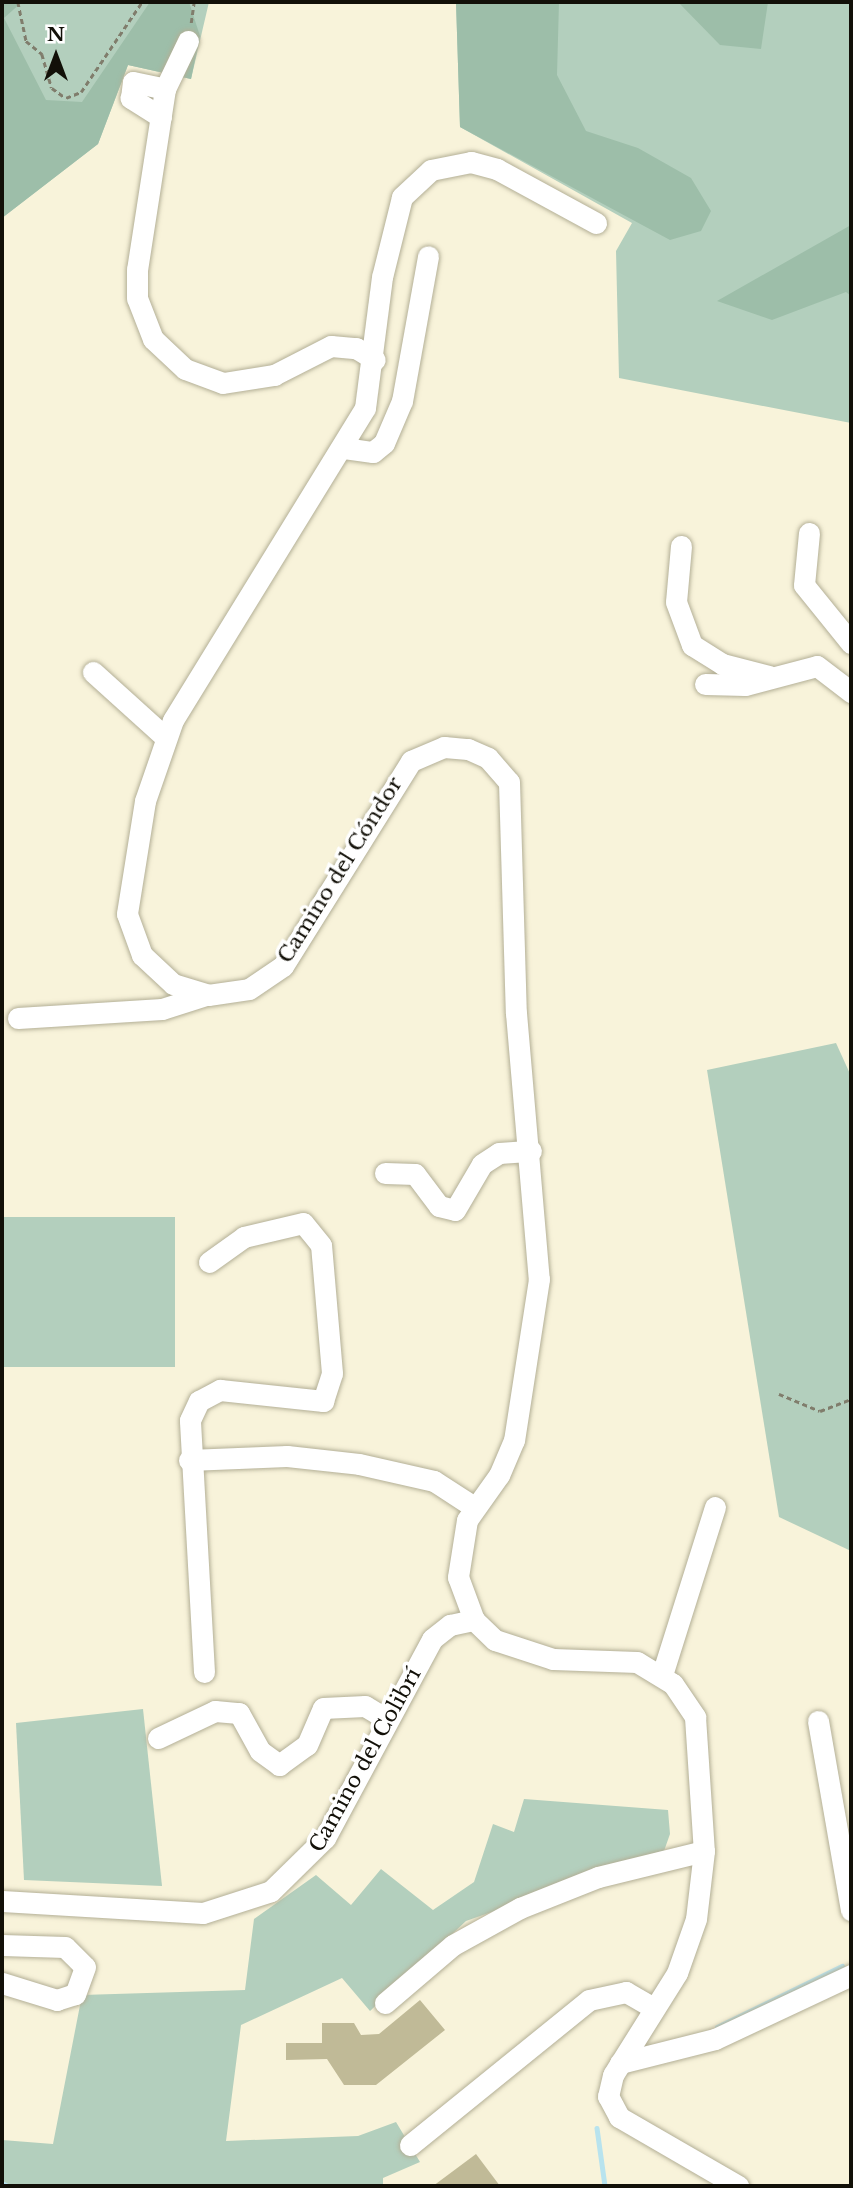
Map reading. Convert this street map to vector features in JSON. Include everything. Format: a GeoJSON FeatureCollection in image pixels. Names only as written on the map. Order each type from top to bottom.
{"type":"FeatureCollection","features":[{"type":"Feature","properties":{"kind":"street"},"geometry":{"type":"LineString","coordinates":[[188,41],[165,89],[136,284],[146,326],[162,351],[198,376],[234,384],[274,375],[331,346],[356,348],[374,360]]}},
{"type":"Feature","properties":{"kind":"street"},"geometry":{"type":"LineString","coordinates":[[161,117],[131,98],[134,82],[165,89]]}},
{"type":"Feature","properties":{"kind":"street","name":"Camino del Cóndor"},"geometry":{"type":"LineString","coordinates":[[474,1620],[457,1562],[474,1507],[499,1475],[514,1440],[539,1279],[512,934],[513,792],[503,773],[479,753],[444,747],[411,761],[283,966],[249,989],[208,995],[173,984],[150,966],[127,914],[137,833],[166,738],[229,625],[344,448],[365,408],[392,222],[420,177],[457,163],[484,164],[596,223]]}},
{"type":"Feature","properties":{"kind":"street"},"geometry":{"type":"LineString","coordinates":[[344,448],[373,452],[384,443],[402,401],[428,256]]}},
{"type":"Feature","properties":{"kind":"street"},"geometry":{"type":"LineString","coordinates":[[809,533],[804,585],[851,643]]}},
{"type":"Feature","properties":{"kind":"street"},"geometry":{"type":"LineString","coordinates":[[681,546],[676,602],[692,645],[722,664],[769,676]]}},
{"type":"Feature","properties":{"kind":"street"},"geometry":{"type":"LineString","coordinates":[[705,684],[745,685],[769,676],[817,666],[851,692]]}},
{"type":"Feature","properties":{"kind":"street"},"geometry":{"type":"LineString","coordinates":[[93,672],[166,738]]}},
{"type":"Feature","properties":{"kind":"street"},"geometry":{"type":"LineString","coordinates":[[18,1018],[162,1009],[208,995]]}},
{"type":"Feature","properties":{"kind":"street"},"geometry":{"type":"LineString","coordinates":[[385,1172],[415,1174],[439,1206],[455,1210],[482,1164],[499,1153],[531,1151]]}},
{"type":"Feature","properties":{"kind":"street"},"geometry":{"type":"LineString","coordinates":[[204,1672],[189,1460],[190,1420],[199,1401],[220,1390],[323,1401],[332,1373],[321,1245],[303,1223],[244,1237],[209,1262]]}},
{"type":"Feature","properties":{"kind":"street"},"geometry":{"type":"LineString","coordinates":[[189,1460],[287,1456],[359,1464],[434,1481],[474,1507]]}},
{"type":"Feature","properties":{"kind":"street"},"geometry":{"type":"LineString","coordinates":[[662,1675],[715,1507]]}},
{"type":"Feature","properties":{"kind":"street"},"geometry":{"type":"LineString","coordinates":[[474,1620],[482,1632],[523,1653],[624,1658],[662,1675],[682,1695],[698,1729],[704,1851],[692,1934],[654,2008],[620,2063],[608,2096],[619,2117],[738,2186]]}},
{"type":"Feature","properties":{"kind":"street","name":"Camino del Colibrí"},"geometry":{"type":"LineString","coordinates":[[2,1901],[185,1913],[255,1900],[314,1854],[432,1639],[450,1625],[474,1620]]}},
{"type":"Feature","properties":{"kind":"street"},"geometry":{"type":"LineString","coordinates":[[159,1738],[188,1719],[215,1711],[239,1713],[260,1751],[279,1765],[307,1745],[323,1708],[365,1706],[388,1720]]}},
{"type":"Feature","properties":{"kind":"street"},"geometry":{"type":"LineString","coordinates":[[818,1721],[851,1910]]}},
{"type":"Feature","properties":{"kind":"street"},"geometry":{"type":"LineString","coordinates":[[386,2003],[453,1945],[520,1908],[598,1877],[704,1851]]}},
{"type":"Feature","properties":{"kind":"street"},"geometry":{"type":"LineString","coordinates":[[2,1945],[65,1947],[85,1967],[75,1994],[57,2000],[2,1983]]}},
{"type":"Feature","properties":{"kind":"street"},"geometry":{"type":"LineString","coordinates":[[620,2063],[715,2039],[851,1975]]}},
{"type":"Feature","properties":{"kind":"street"},"geometry":{"type":"LineString","coordinates":[[410,2145],[589,2000],[626,1992],[654,2008]]}},
{"type":"Feature","properties":{"kind":"path"},"geometry":{"type":"LineString","coordinates":[[18,2],[26,41],[42,54],[52,88],[66,98],[81,92],[142,2]]}},
{"type":"Feature","properties":{"kind":"path"},"geometry":{"type":"LineString","coordinates":[[188,41],[194,2]]}},
{"type":"Feature","properties":{"kind":"path"},"geometry":{"type":"LineString","coordinates":[[779,1394],[820,1411],[851,1399]]}},
{"type":"Feature","properties":{"kind":"green space"},"geometry":{"type":"Polygon","coordinates":[[[2,2],[209,2],[191,79],[128,65],[98,144],[2,218],[2,2]]]}},
{"type":"Feature","properties":{"kind":"green space"},"geometry":{"type":"Polygon","coordinates":[[[2,2],[22,2],[4,18],[46,100],[82,102],[150,2],[189,2],[200,36],[191,79],[128,65],[98,144],[2,218],[2,2]]]}},
{"type":"Feature","properties":{"kind":"green space"},"geometry":{"type":"Polygon","coordinates":[[[456,2],[851,2],[851,423],[619,378],[616,251],[632,223],[460,127],[456,2]]]}},
{"type":"Feature","properties":{"kind":"green space"},"geometry":{"type":"Polygon","coordinates":[[[456,2],[559,2],[557,75],[586,131],[638,148],[691,178],[711,211],[701,231],[670,240],[460,127],[456,2]]]}},
{"type":"Feature","properties":{"kind":"green space"},"geometry":{"type":"Polygon","coordinates":[[[678,2],[768,2],[761,49],[720,45],[678,2]]]}},
{"type":"Feature","properties":{"kind":"green space"},"geometry":{"type":"Polygon","coordinates":[[[851,225],[851,296],[846,292],[772,320],[717,301],[851,225]]]}},
{"type":"Feature","properties":{"kind":"green space"},"geometry":{"type":"Polygon","coordinates":[[[836,1043],[851,1076],[851,1551],[779,1517],[707,1070],[836,1043]]]}},
{"type":"Feature","properties":{"kind":"green space"},"geometry":{"type":"Polygon","coordinates":[[[2,1217],[175,1217],[175,1367],[2,1367],[2,1217]]]}},
{"type":"Feature","properties":{"kind":"green space"},"geometry":{"type":"Polygon","coordinates":[[[143,1709],[162,1886],[24,1880],[16,1723],[143,1709]]]}},
{"type":"Feature","properties":{"kind":"green space"},"geometry":{"type":"Polygon","coordinates":[[[524,1799],[668,1810],[670,1834],[664,1851],[466,1921],[370,2011],[342,1978],[241,2025],[226,2141],[358,2136],[396,2122],[420,2162],[383,2178],[383,2186],[2,2186],[2,2140],[53,2144],[82,1995],[245,1990],[254,1919],[316,1875],[351,1905],[381,1869],[433,1910],[474,1882],[493,1824],[514,1832],[524,1799]]]}},
{"type":"Feature","properties":{"kind":"building"},"geometry":{"type":"Polygon","coordinates":[[[420,2000],[445,2030],[376,2085],[344,2085],[327,2059],[286,2060],[286,2043],[322,2043],[322,2023],[354,2023],[361,2035],[379,2034],[420,2000]]]}},
{"type":"Feature","properties":{"kind":"building"},"geometry":{"type":"Polygon","coordinates":[[[476,2154],[500,2186],[433,2186],[476,2154]]]}},
{"type":"Feature","properties":{"kind":"waterway"},"geometry":{"type":"LineString","coordinates":[[717,2027],[842,1966]]}},
{"type":"Feature","properties":{"kind":"waterway"},"geometry":{"type":"LineString","coordinates":[[597,2128],[605,2186]]}},
{"type":"Feature","properties":{"kind":"waterway"},"geometry":{"type":"LineString","coordinates":[[2,2183],[8,2186]]}}]}
